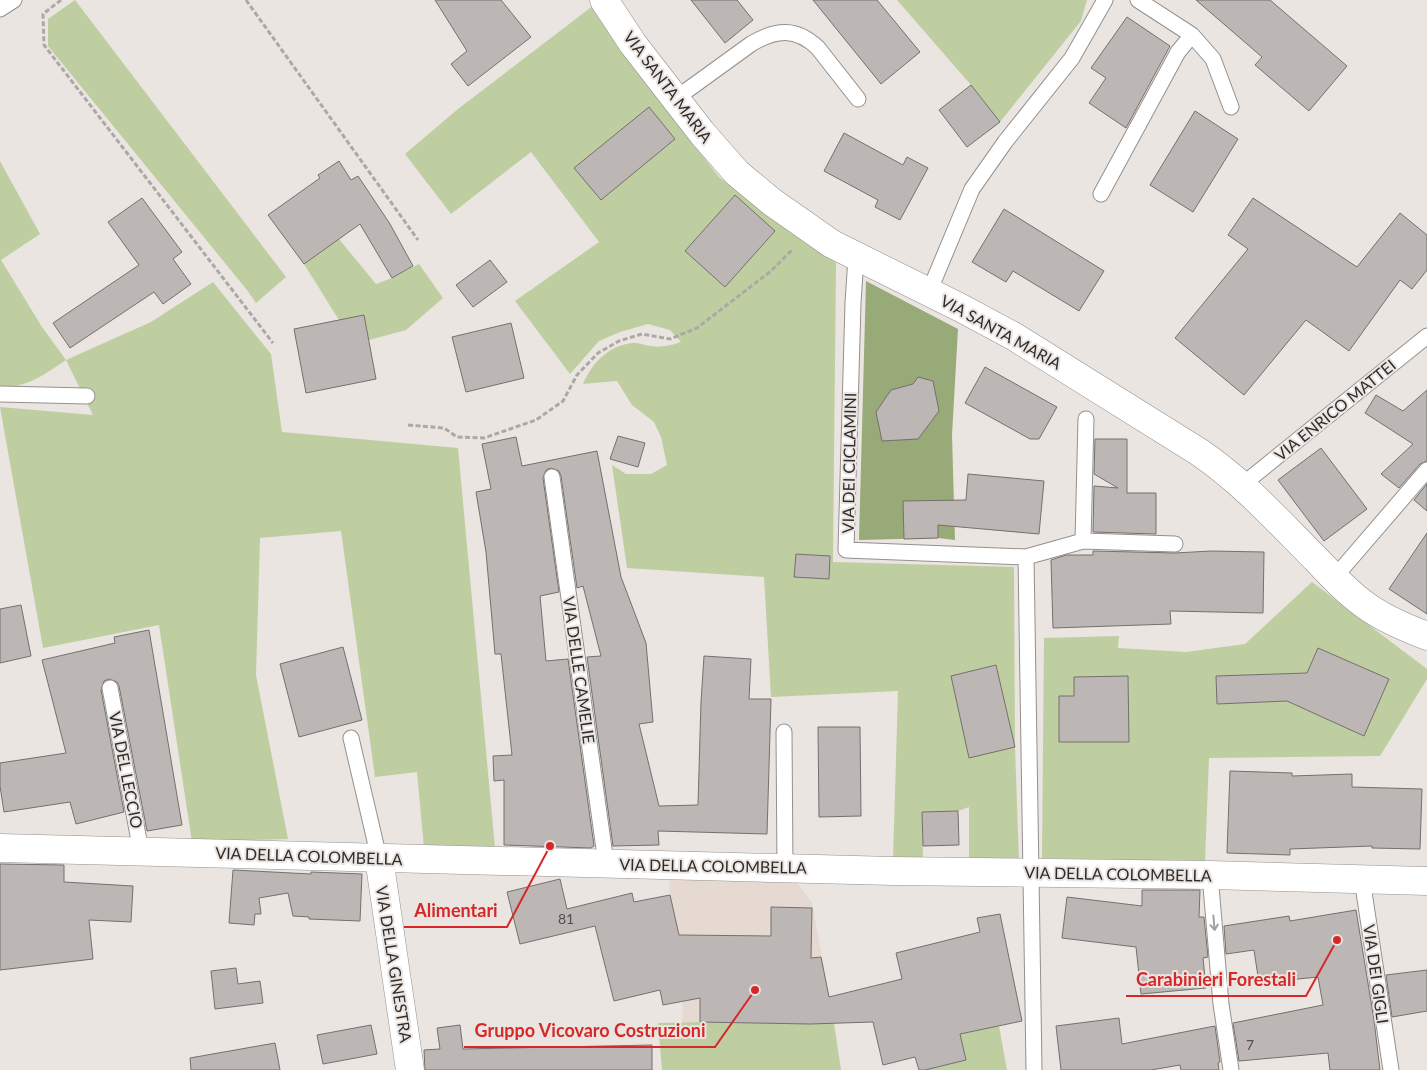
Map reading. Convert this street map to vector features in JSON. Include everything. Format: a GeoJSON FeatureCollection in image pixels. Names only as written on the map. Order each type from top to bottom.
{"type":"FeatureCollection","features":[{"type":"Feature","properties":{"kind":"street","name":"VIA SANTA MARIA"},"geometry":{"type":"LineString","coordinates":[[604,0],[633,44],[715,149],[737,173],[772,202],[832,244],[1036,349],[1199,452],[1242,485],[1355,597],[1375,612],[1407,629],[1427,636]]}},
{"type":"Feature","properties":{"kind":"street","name":"VIA DELLA COLOMBELLA"},"geometry":{"type":"LineString","coordinates":[[0,848],[785,868],[1427,880]]}},
{"type":"Feature","properties":{"kind":"street","name":"VIA DELLA GINESTRA"},"geometry":{"type":"LineString","coordinates":[[378,858],[410,1070]]}},
{"type":"Feature","properties":{"kind":"lane"},"geometry":{"type":"LineString","coordinates":[[0,9],[14,0]]}},
{"type":"Feature","properties":{"kind":"lane"},"geometry":{"type":"LineString","coordinates":[[928,292],[972,189],[1005,142],[1072,58],[1105,0]]}},
{"type":"Feature","properties":{"kind":"lane"},"geometry":{"type":"LineString","coordinates":[[1138,0],[1192,35],[1213,59],[1231,107]]}},
{"type":"Feature","properties":{"kind":"lane"},"geometry":{"type":"LineString","coordinates":[[676,99],[764,36],[777,32],[789,32],[800,35],[814,44],[858,99]]}},
{"type":"Feature","properties":{"kind":"lane"},"geometry":{"type":"LineString","coordinates":[[1101,194],[1178,52],[1192,35]]}},
{"type":"Feature","properties":{"kind":"lane","name":"VIA DEI CICLAMINI"},"geometry":{"type":"LineString","coordinates":[[856,257],[846,550],[1026,557],[1083,540],[1174,544]]}},
{"type":"Feature","properties":{"kind":"lane","name":"VIA ENRICO MATTEI"},"geometry":{"type":"LineString","coordinates":[[1242,485],[1427,336]]}},
{"type":"Feature","properties":{"kind":"lane"},"geometry":{"type":"LineString","coordinates":[[0,394],[88,396]]}},
{"type":"Feature","properties":{"kind":"lane"},"geometry":{"type":"LineString","coordinates":[[1083,540],[1086,419]]}},
{"type":"Feature","properties":{"kind":"lane"},"geometry":{"type":"LineString","coordinates":[[1334,578],[1427,470]]}},
{"type":"Feature","properties":{"kind":"lane","name":"VIA DELLE CAMELIE"},"geometry":{"type":"LineString","coordinates":[[552,477],[606,863]]}},
{"type":"Feature","properties":{"kind":"lane"},"geometry":{"type":"LineString","coordinates":[[1026,557],[1034,1069]]}},
{"type":"Feature","properties":{"kind":"lane","name":"VIA DEL LECCIO"},"geometry":{"type":"LineString","coordinates":[[110,688],[141,851]]}},
{"type":"Feature","properties":{"kind":"lane"},"geometry":{"type":"LineString","coordinates":[[784,732],[785,868]]}},
{"type":"Feature","properties":{"kind":"lane"},"geometry":{"type":"LineString","coordinates":[[351,738],[378,858]]}},
{"type":"Feature","properties":{"kind":"lane"},"geometry":{"type":"LineString","coordinates":[[1210,875],[1221,1004],[1231,1070]]}},
{"type":"Feature","properties":{"kind":"lane","name":"VIA DEI GIGLI"},"geometry":{"type":"LineString","coordinates":[[1362,878],[1390,1070]]}},
{"type":"Feature","properties":{"kind":"path"},"geometry":{"type":"LineString","coordinates":[[61,0],[43,14],[44,45],[273,343]]}},
{"type":"Feature","properties":{"kind":"path"},"geometry":{"type":"LineString","coordinates":[[246,0],[418,240]]}},
{"type":"Feature","properties":{"kind":"path"},"geometry":{"type":"LineString","coordinates":[[408,425],[444,428],[457,437],[484,438],[536,420],[563,401],[577,374],[598,353],[619,341],[642,334],[670,339],[697,328],[771,271],[812,230]]}},
{"type":"Feature","properties":{"kind":"shaded area"},"geometry":{"type":"Polygon","coordinates":[[[669,879],[794,879],[812,902],[834,1023],[682,1022],[685,969],[670,895],[669,879]]]}},
{"type":"Feature","properties":{"kind":"green space"},"geometry":{"type":"Polygon","coordinates":[[[75,0],[286,277],[256,303],[48,46],[48,19],[75,0]]]}},
{"type":"Feature","properties":{"kind":"green space"},"geometry":{"type":"Polygon","coordinates":[[[897,0],[1087,0],[1081,21],[1000,122],[971,85],[897,0]]]}},
{"type":"Feature","properties":{"kind":"green space"},"geometry":{"type":"Polygon","coordinates":[[[594,5],[636,70],[719,177],[836,263],[833,562],[1014,567],[1015,747],[1019,861],[971,861],[969,857],[969,807],[958,811],[922,812],[923,861],[893,860],[898,691],[771,697],[764,577],[627,568],[612,465],[626,474],[651,474],[667,465],[661,437],[654,422],[632,405],[617,381],[583,384],[596,363],[615,348],[632,343],[658,347],[681,342],[670,330],[648,324],[620,332],[599,341],[570,374],[515,301],[599,242],[531,152],[451,214],[405,154],[458,109],[594,5]]]}},
{"type":"Feature","properties":{"kind":"green space"},"geometry":{"type":"Polygon","coordinates":[[[0,161],[40,234],[1,260],[42,327],[66,360],[35,379],[9,387],[0,386],[0,161]]]}},
{"type":"Feature","properties":{"kind":"green space"},"geometry":{"type":"Polygon","coordinates":[[[339,239],[376,284],[419,264],[443,298],[406,330],[369,340],[364,315],[339,320],[304,264],[339,239]]]}},
{"type":"Feature","properties":{"kind":"green space"},"geometry":{"type":"Polygon","coordinates":[[[866,281],[958,329],[952,435],[955,540],[938,538],[859,540],[866,281]]]}},
{"type":"Feature","properties":{"kind":"green space"},"geometry":{"type":"Polygon","coordinates":[[[213,282],[271,354],[282,432],[458,448],[495,848],[424,848],[417,772],[375,777],[341,531],[260,538],[256,675],[288,839],[192,842],[159,625],[43,648],[0,407],[93,415],[66,360],[151,322],[213,282]]]}},
{"type":"Feature","properties":{"kind":"green space"},"geometry":{"type":"Polygon","coordinates":[[[1312,582],[1427,669],[1427,679],[1380,756],[1209,758],[1205,862],[1042,858],[1044,638],[1119,636],[1118,648],[1186,652],[1245,644],[1312,582]]]}},
{"type":"Feature","properties":{"kind":"green space"},"geometry":{"type":"Polygon","coordinates":[[[955,1015],[999,1026],[1007,1070],[925,1070],[955,1015]]]}},
{"type":"Feature","properties":{"kind":"green space"},"geometry":{"type":"Polygon","coordinates":[[[658,1023],[834,1023],[841,1070],[662,1070],[658,1023]]]}},
{"type":"Feature","properties":{"kind":"building"},"geometry":{"type":"Polygon","coordinates":[[[435,0],[501,0],[531,37],[468,86],[451,64],[467,51],[435,0]]]}},
{"type":"Feature","properties":{"kind":"building"},"geometry":{"type":"Polygon","coordinates":[[[691,0],[737,0],[753,20],[725,43],[691,0]]]}},
{"type":"Feature","properties":{"kind":"building"},"geometry":{"type":"Polygon","coordinates":[[[813,0],[877,0],[920,52],[881,84],[813,0]]]}},
{"type":"Feature","properties":{"kind":"building"},"geometry":{"type":"Polygon","coordinates":[[[1196,0],[1270,0],[1347,66],[1309,111],[1255,65],[1262,57],[1196,0]]]}},
{"type":"Feature","properties":{"kind":"building"},"geometry":{"type":"Polygon","coordinates":[[[1127,17],[1170,46],[1126,128],[1089,103],[1106,78],[1091,68],[1127,17]]]}},
{"type":"Feature","properties":{"kind":"building"},"geometry":{"type":"Polygon","coordinates":[[[971,85],[1000,122],[967,147],[939,110],[971,85]]]}},
{"type":"Feature","properties":{"kind":"building"},"geometry":{"type":"Polygon","coordinates":[[[649,107],[675,139],[601,200],[574,168],[649,107]]]}},
{"type":"Feature","properties":{"kind":"building"},"geometry":{"type":"Polygon","coordinates":[[[1195,111],[1238,139],[1193,212],[1150,185],[1195,111]]]}},
{"type":"Feature","properties":{"kind":"building"},"geometry":{"type":"Polygon","coordinates":[[[844,133],[903,165],[907,157],[928,168],[900,220],[875,207],[878,200],[824,171],[844,133]]]}},
{"type":"Feature","properties":{"kind":"building"},"geometry":{"type":"Polygon","coordinates":[[[339,161],[351,180],[358,176],[390,224],[413,266],[392,278],[360,224],[304,264],[268,215],[320,178],[318,175],[339,161]]]}},
{"type":"Feature","properties":{"kind":"building"},"geometry":{"type":"Polygon","coordinates":[[[735,195],[775,231],[725,287],[685,251],[735,195]]]}},
{"type":"Feature","properties":{"kind":"building"},"geometry":{"type":"Polygon","coordinates":[[[142,198],[182,252],[173,259],[191,284],[163,304],[154,292],[70,348],[53,323],[139,265],[108,222],[142,198]]]}},
{"type":"Feature","properties":{"kind":"building"},"geometry":{"type":"Polygon","coordinates":[[[1253,198],[1357,267],[1400,213],[1427,235],[1427,270],[1412,289],[1400,280],[1349,351],[1306,320],[1244,395],[1175,338],[1248,249],[1228,235],[1253,198]]]}},
{"type":"Feature","properties":{"kind":"building"},"geometry":{"type":"Polygon","coordinates":[[[1004,209],[1104,271],[1079,311],[1013,271],[1006,282],[972,262],[1004,209]]]}},
{"type":"Feature","properties":{"kind":"building"},"geometry":{"type":"Polygon","coordinates":[[[490,260],[507,282],[473,307],[456,285],[490,260]]]}},
{"type":"Feature","properties":{"kind":"building"},"geometry":{"type":"Polygon","coordinates":[[[364,315],[376,379],[306,393],[294,329],[364,315]]]}},
{"type":"Feature","properties":{"kind":"building"},"geometry":{"type":"Polygon","coordinates":[[[511,323],[524,378],[466,392],[452,337],[511,323]]]}},
{"type":"Feature","properties":{"kind":"building"},"geometry":{"type":"Polygon","coordinates":[[[985,367],[1057,407],[1039,439],[1030,439],[965,403],[985,367]]]}},
{"type":"Feature","properties":{"kind":"building"},"geometry":{"type":"Polygon","coordinates":[[[918,377],[933,381],[939,411],[918,439],[882,441],[876,412],[891,390],[913,384],[918,377]]]}},
{"type":"Feature","properties":{"kind":"building"},"geometry":{"type":"Polygon","coordinates":[[[1427,390],[1427,461],[1420,464],[1399,488],[1381,474],[1413,444],[1365,413],[1376,395],[1403,411],[1427,390]]]}},
{"type":"Feature","properties":{"kind":"building"},"geometry":{"type":"Polygon","coordinates":[[[618,436],[645,443],[638,467],[610,459],[618,436]]]}},
{"type":"Feature","properties":{"kind":"building"},"geometry":{"type":"Polygon","coordinates":[[[516,437],[522,466],[597,451],[621,577],[646,643],[653,722],[639,724],[659,806],[698,805],[704,656],[751,659],[749,699],[771,699],[767,834],[658,831],[659,845],[613,846],[587,657],[601,656],[583,586],[577,588],[561,476],[559,471],[551,468],[546,470],[543,478],[559,592],[540,596],[546,661],[568,659],[594,846],[591,848],[504,845],[504,780],[494,781],[493,756],[512,755],[501,654],[495,654],[486,552],[476,492],[491,489],[482,444],[516,437]]]}},
{"type":"Feature","properties":{"kind":"building"},"geometry":{"type":"Polygon","coordinates":[[[1095,439],[1127,439],[1127,493],[1156,493],[1156,534],[1093,532],[1094,486],[1118,488],[1094,474],[1095,439]]]}},
{"type":"Feature","properties":{"kind":"building"},"geometry":{"type":"Polygon","coordinates":[[[1321,448],[1367,509],[1324,541],[1278,480],[1321,448]]]}},
{"type":"Feature","properties":{"kind":"building"},"geometry":{"type":"Polygon","coordinates":[[[968,474],[1044,481],[1039,534],[938,525],[938,538],[904,539],[903,501],[966,500],[968,474]]]}},
{"type":"Feature","properties":{"kind":"building"},"geometry":{"type":"Polygon","coordinates":[[[1427,484],[1427,511],[1414,500],[1427,484]]]}},
{"type":"Feature","properties":{"kind":"building"},"geometry":{"type":"Polygon","coordinates":[[[1427,533],[1427,614],[1389,589],[1427,533]]]}},
{"type":"Feature","properties":{"kind":"building"},"geometry":{"type":"Polygon","coordinates":[[[1093,551],[1175,553],[1211,551],[1264,552],[1263,613],[1170,611],[1171,624],[1053,628],[1051,560],[1066,555],[1093,555],[1093,551]]]}},
{"type":"Feature","properties":{"kind":"building"},"geometry":{"type":"Polygon","coordinates":[[[796,554],[830,556],[829,579],[794,577],[796,554]]]}},
{"type":"Feature","properties":{"kind":"building"},"geometry":{"type":"Polygon","coordinates":[[[21,605],[31,656],[0,663],[0,609],[21,605]]]}},
{"type":"Feature","properties":{"kind":"building"},"geometry":{"type":"Polygon","coordinates":[[[149,630],[182,825],[147,831],[119,686],[117,682],[109,679],[104,681],[101,690],[124,812],[76,824],[70,802],[4,812],[0,786],[0,763],[66,753],[42,660],[115,643],[114,637],[149,630]]]}},
{"type":"Feature","properties":{"kind":"building"},"geometry":{"type":"Polygon","coordinates":[[[343,647],[362,720],[299,737],[280,664],[343,647]]]}},
{"type":"Feature","properties":{"kind":"building"},"geometry":{"type":"Polygon","coordinates":[[[1318,648],[1389,679],[1364,736],[1287,701],[1217,704],[1216,676],[1307,673],[1318,648]]]}},
{"type":"Feature","properties":{"kind":"building"},"geometry":{"type":"Polygon","coordinates":[[[996,665],[1015,747],[969,758],[951,676],[996,665]]]}},
{"type":"Feature","properties":{"kind":"building"},"geometry":{"type":"Polygon","coordinates":[[[1128,676],[1129,742],[1059,742],[1059,696],[1074,696],[1074,677],[1128,676]]]}},
{"type":"Feature","properties":{"kind":"building"},"geometry":{"type":"Polygon","coordinates":[[[818,727],[860,727],[861,816],[819,817],[818,727]]]}},
{"type":"Feature","properties":{"kind":"building"},"geometry":{"type":"Polygon","coordinates":[[[1230,771],[1292,773],[1292,776],[1352,774],[1352,787],[1422,789],[1420,849],[1372,848],[1372,846],[1290,849],[1290,855],[1227,853],[1230,771]]]}},
{"type":"Feature","properties":{"kind":"building"},"geometry":{"type":"Polygon","coordinates":[[[958,811],[959,845],[923,846],[922,812],[958,811]]]}},
{"type":"Feature","properties":{"kind":"building"},"geometry":{"type":"Polygon","coordinates":[[[0,864],[64,865],[64,882],[133,886],[131,922],[89,920],[93,959],[0,970],[0,864]]]}},
{"type":"Feature","properties":{"kind":"building"},"geometry":{"type":"Polygon","coordinates":[[[233,870],[311,874],[311,872],[362,874],[360,921],[309,919],[309,917],[293,916],[288,893],[259,898],[261,914],[255,914],[254,925],[229,923],[233,870]]]}},
{"type":"Feature","properties":{"kind":"building"},"geometry":{"type":"Polygon","coordinates":[[[560,879],[567,909],[632,893],[634,902],[670,895],[679,935],[771,936],[771,907],[812,908],[811,958],[821,957],[829,997],[902,979],[896,953],[980,932],[977,918],[1000,914],[1022,1021],[960,1034],[966,1060],[919,1070],[915,1057],[883,1065],[873,1022],[810,1024],[700,1022],[700,998],[663,1005],[660,990],[614,1001],[595,926],[520,944],[507,892],[560,879]]]}},
{"type":"Feature","properties":{"kind":"building"},"geometry":{"type":"Polygon","coordinates":[[[1142,890],[1200,890],[1199,917],[1204,917],[1208,957],[1203,958],[1206,988],[1141,994],[1136,947],[1062,938],[1067,897],[1142,906],[1142,890]]]}},
{"type":"Feature","properties":{"kind":"building"},"geometry":{"type":"Polygon","coordinates":[[[1356,910],[1380,1070],[1330,1070],[1328,1053],[1239,1061],[1233,1023],[1323,1005],[1318,977],[1259,983],[1254,950],[1226,954],[1224,926],[1289,916],[1290,921],[1356,910]]]}},
{"type":"Feature","properties":{"kind":"building"},"geometry":{"type":"Polygon","coordinates":[[[236,968],[238,984],[260,981],[263,1003],[215,1009],[211,971],[236,968]]]}},
{"type":"Feature","properties":{"kind":"building"},"geometry":{"type":"Polygon","coordinates":[[[1427,970],[1427,1011],[1392,1017],[1386,975],[1427,970]]]}},
{"type":"Feature","properties":{"kind":"building"},"geometry":{"type":"Polygon","coordinates":[[[1119,1018],[1122,1044],[1215,1026],[1220,1062],[1218,1063],[1219,1070],[1181,1070],[1180,1065],[1151,1070],[1061,1070],[1056,1026],[1119,1018]]]}},
{"type":"Feature","properties":{"kind":"building"},"geometry":{"type":"Polygon","coordinates":[[[371,1025],[377,1054],[323,1064],[317,1035],[371,1025]]]}},
{"type":"Feature","properties":{"kind":"building"},"geometry":{"type":"Polygon","coordinates":[[[460,1025],[463,1049],[652,1045],[652,1070],[425,1070],[424,1050],[440,1049],[437,1028],[460,1025]]]}},
{"type":"Feature","properties":{"kind":"building"},"geometry":{"type":"Polygon","coordinates":[[[275,1043],[280,1070],[191,1070],[190,1058],[275,1043]]]}},
{"type":"Feature","properties":{"kind":"place","name":"Alimentari"},"geometry":{"type":"Point","coordinates":[550,846]}},
{"type":"Feature","properties":{"kind":"place","name":"Carabinieri Forestali"},"geometry":{"type":"Point","coordinates":[1337,940]}},
{"type":"Feature","properties":{"kind":"place","name":"Gruppo Vicovaro Costruzioni"},"geometry":{"type":"Point","coordinates":[755,990]}}]}
